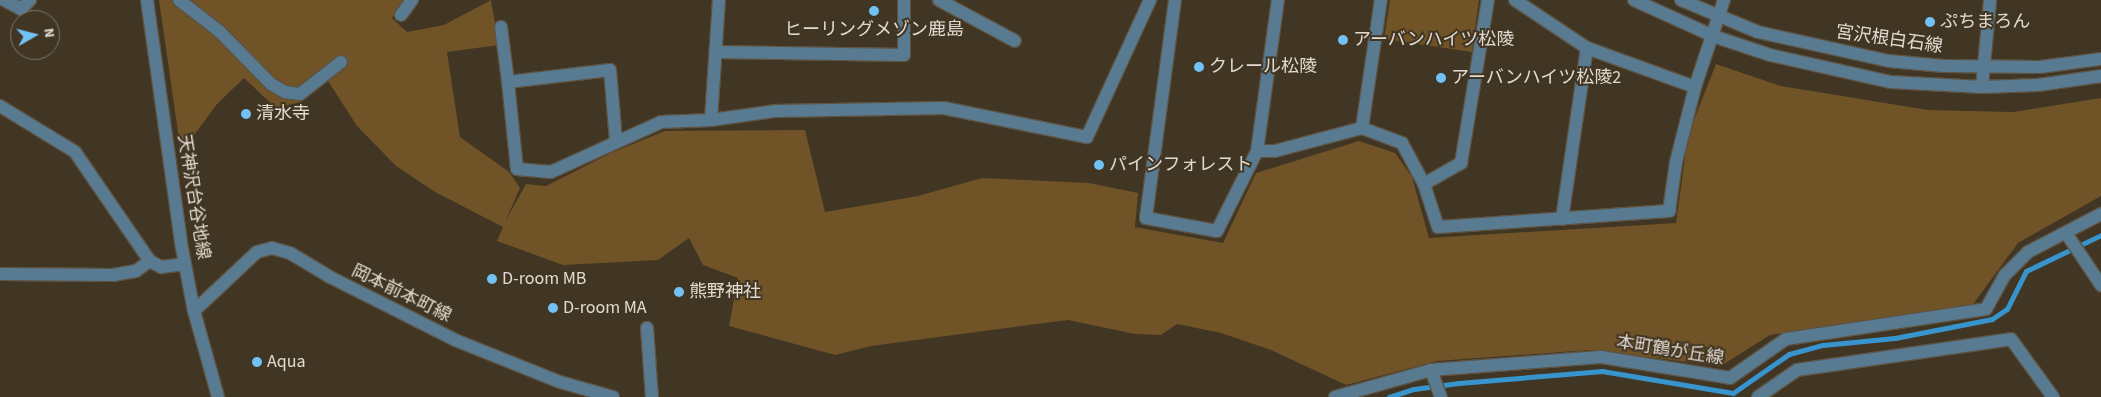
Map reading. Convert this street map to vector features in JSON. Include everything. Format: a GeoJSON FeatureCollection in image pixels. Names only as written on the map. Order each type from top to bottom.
{"type":"FeatureCollection","features":[{"type":"Feature","properties":{"kind":"street"},"geometry":{"type":"LineString","coordinates":[[4,0],[21,10],[30,0]]}},
{"type":"Feature","properties":{"kind":"street","name":"天神沢台谷地線"},"geometry":{"type":"LineString","coordinates":[[147,0],[185,264],[194,310],[218,397]]}},
{"type":"Feature","properties":{"kind":"street"},"geometry":{"type":"LineString","coordinates":[[179,0],[219,31],[271,84],[285,92],[300,94],[341,62]]}},
{"type":"Feature","properties":{"kind":"street"},"geometry":{"type":"LineString","coordinates":[[401,15],[412,0]]}},
{"type":"Feature","properties":{"kind":"street"},"geometry":{"type":"LineString","coordinates":[[711,120],[719,0]]}},
{"type":"Feature","properties":{"kind":"street"},"geometry":{"type":"LineString","coordinates":[[716,52],[904,55],[904,0]]}},
{"type":"Feature","properties":{"kind":"street"},"geometry":{"type":"LineString","coordinates":[[939,0],[1015,41]]}},
{"type":"Feature","properties":{"kind":"street"},"geometry":{"type":"LineString","coordinates":[[502,27],[517,169],[551,172],[661,122],[711,120],[776,111],[944,108],[1087,137],[1150,0]]}},
{"type":"Feature","properties":{"kind":"street"},"geometry":{"type":"LineString","coordinates":[[1176,0],[1146,218],[1217,231],[1257,151],[1278,0]]}},
{"type":"Feature","properties":{"kind":"street"},"geometry":{"type":"LineString","coordinates":[[1362,128],[1381,0]]}},
{"type":"Feature","properties":{"kind":"street"},"geometry":{"type":"LineString","coordinates":[[1424,184],[1461,163],[1488,0]]}},
{"type":"Feature","properties":{"kind":"street"},"geometry":{"type":"LineString","coordinates":[[1515,0],[1587,48],[1695,87]]}},
{"type":"Feature","properties":{"kind":"street"},"geometry":{"type":"LineString","coordinates":[[1634,0],[1713,36],[1833,71],[1891,82],[1982,87],[2038,85],[2101,76]]}},
{"type":"Feature","properties":{"kind":"street","name":"宮沢根白石線"},"geometry":{"type":"LineString","coordinates":[[1681,0],[1718,17],[1767,34],[1889,61],[1983,67],[2040,67],[2101,59]]}},
{"type":"Feature","properties":{"kind":"street"},"geometry":{"type":"LineString","coordinates":[[1257,151],[1275,150],[1362,128],[1402,144],[1424,184],[1438,227],[1669,211],[1676,162],[1695,87],[1724,0]]}},
{"type":"Feature","properties":{"kind":"street"},"geometry":{"type":"LineString","coordinates":[[1982,87],[1990,0]]}},
{"type":"Feature","properties":{"kind":"street"},"geometry":{"type":"LineString","coordinates":[[1562,219],[1587,48]]}},
{"type":"Feature","properties":{"kind":"street"},"geometry":{"type":"LineString","coordinates":[[508,82],[610,70],[616,141]]}},
{"type":"Feature","properties":{"kind":"street"},"geometry":{"type":"LineString","coordinates":[[0,106],[75,152],[150,261],[161,267],[185,264]]}},
{"type":"Feature","properties":{"kind":"street","name":"本町鶴が丘線"},"geometry":{"type":"LineString","coordinates":[[1335,397],[1433,374],[1601,357],[1730,378],[1786,339],[1986,309],[2005,276],[2028,252],[2068,236],[2101,214]]}},
{"type":"Feature","properties":{"kind":"street"},"geometry":{"type":"LineString","coordinates":[[2068,236],[2084,256],[2101,285]]}},
{"type":"Feature","properties":{"kind":"street","name":"岡本前本町線"},"geometry":{"type":"LineString","coordinates":[[194,310],[257,252],[272,248],[290,253],[330,277],[455,340],[560,382],[613,397]]}},
{"type":"Feature","properties":{"kind":"street"},"geometry":{"type":"LineString","coordinates":[[0,274],[113,275],[136,271],[150,261]]}},
{"type":"Feature","properties":{"kind":"street"},"geometry":{"type":"LineString","coordinates":[[647,328],[652,397]]}},
{"type":"Feature","properties":{"kind":"street"},"geometry":{"type":"LineString","coordinates":[[1758,397],[1797,370],[2011,339],[2053,397]]}},
{"type":"Feature","properties":{"kind":"street"},"geometry":{"type":"LineString","coordinates":[[1433,374],[1440,396]]}},
{"type":"Feature","properties":{"kind":"shaded area"},"geometry":{"type":"Polygon","coordinates":[[[159,0],[405,0],[392,18],[407,32],[444,25],[491,0],[499,45],[447,52],[460,137],[509,172],[520,188],[505,222],[526,184],[546,186],[611,153],[665,131],[805,130],[825,212],[918,196],[982,178],[1089,183],[1138,193],[1135,227],[1223,243],[1256,173],[1359,141],[1395,153],[1412,177],[1429,238],[1676,223],[1688,135],[1716,64],[1781,86],[1928,110],[2013,112],[2101,98],[2101,196],[2018,243],[1971,307],[1770,335],[1721,366],[1590,350],[1437,361],[1346,385],[1271,350],[1221,333],[1177,324],[1161,335],[1135,334],[1068,320],[871,346],[835,355],[729,326],[738,278],[703,265],[689,238],[658,260],[563,265],[497,241],[503,227],[435,192],[396,166],[357,126],[328,81],[301,102],[276,108],[244,78],[217,104],[181,153],[159,0]]]}},
{"type":"Feature","properties":{"kind":"shaded area"},"geometry":{"type":"Polygon","coordinates":[[[1390,0],[1479,0],[1472,52],[1384,39],[1390,0]]]}},
{"type":"Feature","properties":{"kind":"waterway"},"geometry":{"type":"LineString","coordinates":[[1389,397],[1414,389],[1459,383],[1602,371],[1733,393],[1789,354],[1823,345],[1895,338],[1992,319],[2007,309],[2026,271],[2101,235]]}},
{"type":"Feature","properties":{"kind":"place","name":"ヒーリングメゾン鹿島"},"geometry":{"type":"Point","coordinates":[874,11]}},
{"type":"Feature","properties":{"kind":"place","name":"ぷちまろん"},"geometry":{"type":"Point","coordinates":[1930,22]}},
{"type":"Feature","properties":{"kind":"place","name":"アーバンハイツ松陵"},"geometry":{"type":"Point","coordinates":[1343,40]}},
{"type":"Feature","properties":{"kind":"place","name":"クレール松陵"},"geometry":{"type":"Point","coordinates":[1199,67]}},
{"type":"Feature","properties":{"kind":"place","name":"アーバンハイツ松陵2"},"geometry":{"type":"Point","coordinates":[1441,78]}},
{"type":"Feature","properties":{"kind":"place","name":"清水寺"},"geometry":{"type":"Point","coordinates":[246,114]}},
{"type":"Feature","properties":{"kind":"place","name":"パインフォレスト"},"geometry":{"type":"Point","coordinates":[1099,165]}},
{"type":"Feature","properties":{"kind":"place","name":"D-room MB"},"geometry":{"type":"Point","coordinates":[492,279]}},
{"type":"Feature","properties":{"kind":"place","name":"熊野神社"},"geometry":{"type":"Point","coordinates":[679,292]}},
{"type":"Feature","properties":{"kind":"place","name":"D-room MA"},"geometry":{"type":"Point","coordinates":[553,308]}},
{"type":"Feature","properties":{"kind":"place","name":"Aqua"},"geometry":{"type":"Point","coordinates":[257,362]}}]}
